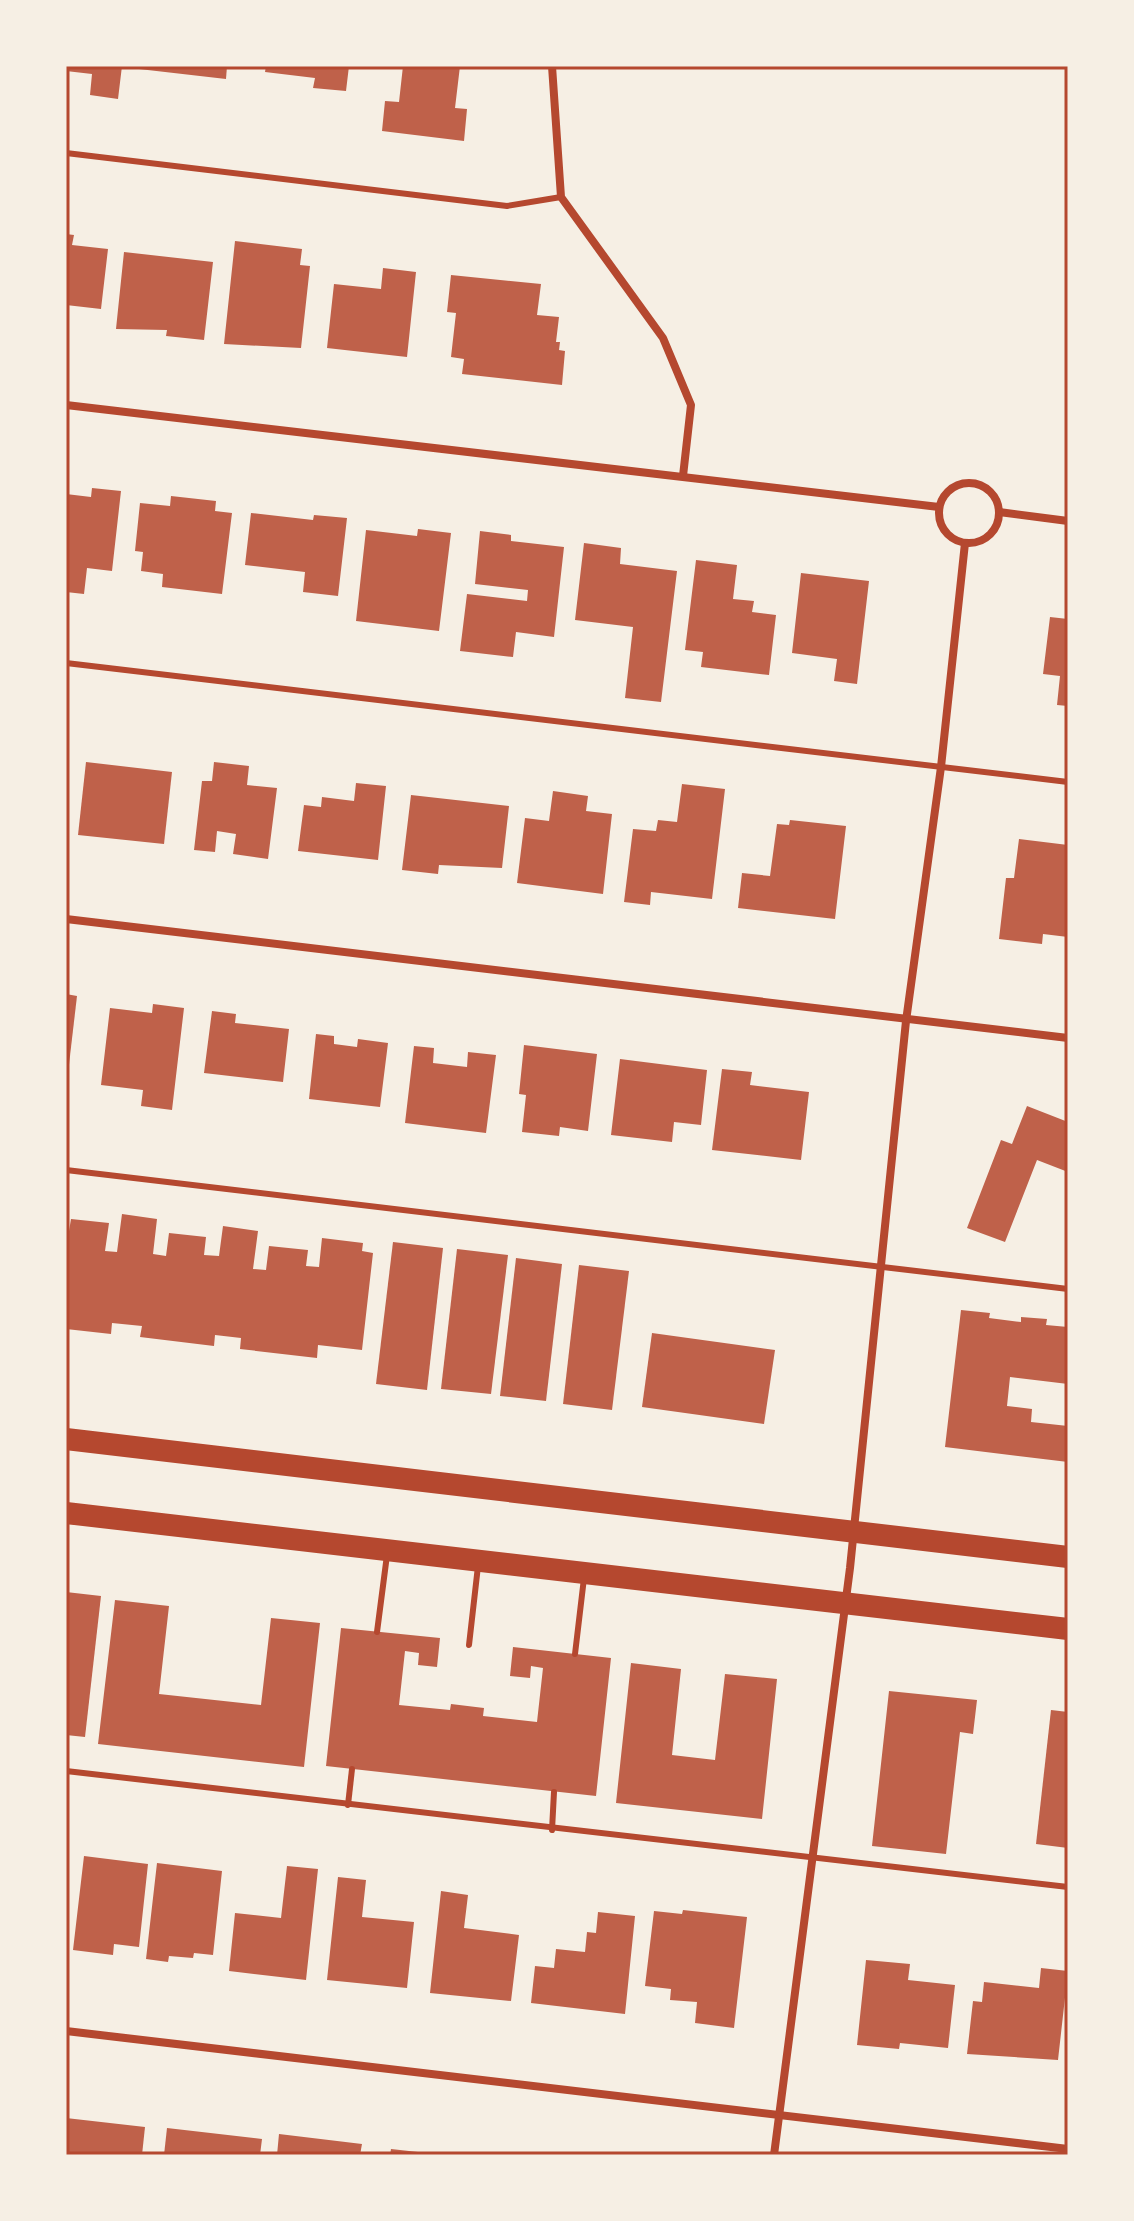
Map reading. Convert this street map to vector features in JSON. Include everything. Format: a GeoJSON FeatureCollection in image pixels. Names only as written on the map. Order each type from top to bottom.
{"type":"FeatureCollection","features":[{"type":"Feature","properties":{"kind":"highway"},"geometry":{"type":"LineString","coordinates":[[66,1439],[1068,1557]]}},
{"type":"Feature","properties":{"kind":"highway"},"geometry":{"type":"LineString","coordinates":[[66,1513],[1068,1629]]}},
{"type":"Feature","properties":{"kind":"street"},"geometry":{"type":"LineString","coordinates":[[552,66],[561,197],[663,338],[691,405],[683,476]]}},
{"type":"Feature","properties":{"kind":"street"},"geometry":{"type":"LineString","coordinates":[[66,405],[939,507]]}},
{"type":"Feature","properties":{"kind":"street"},"geometry":{"type":"LineString","coordinates":[[969,482],[988,489],[995,496],[999,512],[991,535],[965,543],[945,531],[940,523],[939,507],[951,488],[969,482]]}},
{"type":"Feature","properties":{"kind":"street"},"geometry":{"type":"LineString","coordinates":[[999,512],[1068,521]]}},
{"type":"Feature","properties":{"kind":"street"},"geometry":{"type":"LineString","coordinates":[[774,2155],[850,1568],[906,1021],[941,767],[965,543]]}},
{"type":"Feature","properties":{"kind":"street"},"geometry":{"type":"LineString","coordinates":[[66,919],[1068,1038]]}},
{"type":"Feature","properties":{"kind":"street"},"geometry":{"type":"LineString","coordinates":[[66,2031],[1068,2149]]}},
{"type":"Feature","properties":{"kind":"lane"},"geometry":{"type":"LineString","coordinates":[[66,153],[507,206],[561,197]]}},
{"type":"Feature","properties":{"kind":"lane"},"geometry":{"type":"LineString","coordinates":[[66,663],[1068,782]]}},
{"type":"Feature","properties":{"kind":"lane"},"geometry":{"type":"LineString","coordinates":[[66,1170],[1068,1289]]}},
{"type":"Feature","properties":{"kind":"lane"},"geometry":{"type":"LineString","coordinates":[[377,1632],[387,1551]]}},
{"type":"Feature","properties":{"kind":"lane"},"geometry":{"type":"LineString","coordinates":[[469,1645],[478,1563]]}},
{"type":"Feature","properties":{"kind":"lane"},"geometry":{"type":"LineString","coordinates":[[575,1654],[584,1575]]}},
{"type":"Feature","properties":{"kind":"lane"},"geometry":{"type":"LineString","coordinates":[[348,1805],[352,1769]]}},
{"type":"Feature","properties":{"kind":"lane"},"geometry":{"type":"LineString","coordinates":[[66,1771],[552,1830],[1068,1887]]}},
{"type":"Feature","properties":{"kind":"lane"},"geometry":{"type":"LineString","coordinates":[[552,1830],[554,1792]]}},
{"type":"Feature","properties":{"kind":"building"},"geometry":{"type":"Polygon","coordinates":[[[66,66],[122,66],[118,99],[90,95],[92,74],[66,71],[66,66]]]}},
{"type":"Feature","properties":{"kind":"building"},"geometry":{"type":"Polygon","coordinates":[[[140,66],[227,66],[226,79],[139,69],[140,66]]]}},
{"type":"Feature","properties":{"kind":"building"},"geometry":{"type":"Polygon","coordinates":[[[266,66],[349,66],[346,91],[313,88],[315,78],[265,72],[266,66]]]}},
{"type":"Feature","properties":{"kind":"building"},"geometry":{"type":"Polygon","coordinates":[[[403,66],[460,66],[455,108],[467,109],[464,141],[382,131],[385,101],[399,102],[403,66]]]}},
{"type":"Feature","properties":{"kind":"building"},"geometry":{"type":"Polygon","coordinates":[[[66,234],[74,235],[72,245],[108,249],[101,309],[66,305],[66,234]]]}},
{"type":"Feature","properties":{"kind":"building"},"geometry":{"type":"Polygon","coordinates":[[[235,241],[302,249],[300,265],[310,266],[301,348],[224,344],[235,241]]]}},
{"type":"Feature","properties":{"kind":"building"},"geometry":{"type":"Polygon","coordinates":[[[124,252],[213,262],[204,340],[166,336],[167,330],[116,329],[124,252]]]}},
{"type":"Feature","properties":{"kind":"building"},"geometry":{"type":"Polygon","coordinates":[[[383,268],[416,272],[407,357],[327,348],[334,284],[381,289],[383,268]]]}},
{"type":"Feature","properties":{"kind":"building"},"geometry":{"type":"Polygon","coordinates":[[[451,275],[541,284],[537,315],[559,317],[556,342],[560,342],[559,350],[565,351],[562,385],[462,374],[464,359],[451,357],[456,313],[447,312],[451,275]]]}},
{"type":"Feature","properties":{"kind":"building"},"geometry":{"type":"Polygon","coordinates":[[[92,488],[121,491],[112,571],[87,568],[84,594],[66,592],[66,494],[91,497],[92,488]]]}},
{"type":"Feature","properties":{"kind":"building"},"geometry":{"type":"Polygon","coordinates":[[[171,496],[216,501],[215,511],[232,513],[222,594],[162,587],[163,574],[141,571],[143,552],[135,551],[140,503],[170,506],[171,496]]]}},
{"type":"Feature","properties":{"kind":"building"},"geometry":{"type":"Polygon","coordinates":[[[251,513],[313,520],[314,515],[347,518],[338,596],[303,592],[305,572],[245,565],[251,513]]]}},
{"type":"Feature","properties":{"kind":"building"},"geometry":{"type":"Polygon","coordinates":[[[418,529],[451,533],[439,631],[356,621],[366,530],[417,536],[418,529]]]}},
{"type":"Feature","properties":{"kind":"building"},"geometry":{"type":"Polygon","coordinates":[[[480,531],[511,535],[511,541],[564,547],[554,637],[516,632],[513,657],[460,651],[467,594],[527,601],[528,590],[475,584],[480,531]]]}},
{"type":"Feature","properties":{"kind":"building"},"geometry":{"type":"Polygon","coordinates":[[[584,543],[621,548],[620,564],[677,571],[661,702],[625,698],[633,627],[575,620],[584,543]]]}},
{"type":"Feature","properties":{"kind":"building"},"geometry":{"type":"Polygon","coordinates":[[[696,560],[737,565],[733,599],[754,601],[752,612],[776,615],[769,675],[701,667],[703,652],[685,650],[696,560]]]}},
{"type":"Feature","properties":{"kind":"building"},"geometry":{"type":"Polygon","coordinates":[[[801,573],[869,581],[857,684],[834,681],[837,659],[792,653],[801,573]]]}},
{"type":"Feature","properties":{"kind":"building"},"geometry":{"type":"Polygon","coordinates":[[[1050,617],[1068,619],[1068,706],[1057,705],[1060,676],[1043,674],[1050,617]]]}},
{"type":"Feature","properties":{"kind":"building"},"geometry":{"type":"Polygon","coordinates":[[[86,762],[172,772],[164,844],[78,835],[86,762]]]}},
{"type":"Feature","properties":{"kind":"building"},"geometry":{"type":"Polygon","coordinates":[[[214,762],[249,766],[247,785],[277,788],[268,859],[233,854],[236,834],[217,831],[215,852],[194,850],[202,781],[212,781],[214,762]]]}},
{"type":"Feature","properties":{"kind":"building"},"geometry":{"type":"Polygon","coordinates":[[[356,783],[386,786],[378,860],[298,851],[304,805],[321,807],[322,797],[354,801],[356,783]]]}},
{"type":"Feature","properties":{"kind":"building"},"geometry":{"type":"Polygon","coordinates":[[[682,784],[725,789],[712,899],[651,892],[650,905],[624,902],[633,829],[656,831],[658,820],[677,822],[682,784]]]}},
{"type":"Feature","properties":{"kind":"building"},"geometry":{"type":"Polygon","coordinates":[[[553,791],[588,796],[586,811],[612,814],[603,894],[517,883],[525,818],[549,821],[553,791]]]}},
{"type":"Feature","properties":{"kind":"building"},"geometry":{"type":"Polygon","coordinates":[[[411,795],[509,806],[502,868],[439,865],[438,874],[402,870],[411,795]]]}},
{"type":"Feature","properties":{"kind":"building"},"geometry":{"type":"Polygon","coordinates":[[[790,820],[846,826],[835,919],[738,908],[742,873],[770,876],[777,824],[789,825],[790,820]]]}},
{"type":"Feature","properties":{"kind":"building"},"geometry":{"type":"Polygon","coordinates":[[[1019,839],[1068,845],[1068,937],[1043,934],[1042,944],[999,939],[1006,878],[1014,878],[1019,839]]]}},
{"type":"Feature","properties":{"kind":"building"},"geometry":{"type":"Polygon","coordinates":[[[66,994],[77,996],[68,1073],[66,1073],[66,994]]]}},
{"type":"Feature","properties":{"kind":"building"},"geometry":{"type":"Polygon","coordinates":[[[153,1004],[184,1008],[172,1110],[141,1106],[143,1090],[101,1085],[110,1008],[152,1013],[153,1004]]]}},
{"type":"Feature","properties":{"kind":"building"},"geometry":{"type":"Polygon","coordinates":[[[212,1011],[236,1014],[235,1023],[289,1029],[283,1082],[204,1073],[212,1011]]]}},
{"type":"Feature","properties":{"kind":"building"},"geometry":{"type":"Polygon","coordinates":[[[316,1034],[334,1036],[334,1044],[357,1047],[358,1039],[388,1043],[380,1107],[309,1099],[316,1034]]]}},
{"type":"Feature","properties":{"kind":"building"},"geometry":{"type":"Polygon","coordinates":[[[524,1045],[597,1054],[588,1131],[560,1127],[559,1136],[522,1132],[526,1095],[519,1094],[524,1045]]]}},
{"type":"Feature","properties":{"kind":"building"},"geometry":{"type":"Polygon","coordinates":[[[414,1046],[434,1048],[433,1063],[467,1067],[468,1052],[496,1055],[486,1133],[405,1123],[414,1046]]]}},
{"type":"Feature","properties":{"kind":"building"},"geometry":{"type":"Polygon","coordinates":[[[620,1059],[707,1070],[701,1125],[674,1122],[672,1142],[611,1135],[620,1059]]]}},
{"type":"Feature","properties":{"kind":"building"},"geometry":{"type":"Polygon","coordinates":[[[722,1069],[752,1072],[750,1085],[809,1092],[801,1160],[712,1150],[722,1069]]]}},
{"type":"Feature","properties":{"kind":"building"},"geometry":{"type":"Polygon","coordinates":[[[1027,1106],[1068,1122],[1068,1172],[1037,1160],[1005,1242],[967,1228],[1001,1140],[1012,1144],[1027,1106]]]}},
{"type":"Feature","properties":{"kind":"building"},"geometry":{"type":"Polygon","coordinates":[[[122,1214],[157,1219],[153,1254],[166,1256],[169,1233],[206,1237],[204,1255],[219,1256],[223,1226],[258,1231],[253,1269],[266,1270],[269,1246],[308,1250],[306,1266],[319,1267],[322,1238],[363,1243],[362,1251],[373,1253],[362,1350],[318,1345],[317,1358],[240,1349],[241,1338],[215,1335],[214,1346],[140,1337],[142,1326],[112,1323],[111,1334],[66,1329],[66,1249],[71,1219],[109,1223],[105,1251],[117,1252],[122,1214]]]}},
{"type":"Feature","properties":{"kind":"building"},"geometry":{"type":"Polygon","coordinates":[[[393,1242],[443,1248],[427,1390],[376,1384],[393,1242]]]}},
{"type":"Feature","properties":{"kind":"building"},"geometry":{"type":"Polygon","coordinates":[[[457,1249],[508,1255],[491,1394],[441,1389],[457,1249]]]}},
{"type":"Feature","properties":{"kind":"building"},"geometry":{"type":"Polygon","coordinates":[[[516,1258],[562,1264],[546,1401],[500,1396],[516,1258]]]}},
{"type":"Feature","properties":{"kind":"building"},"geometry":{"type":"Polygon","coordinates":[[[579,1265],[629,1271],[612,1410],[563,1404],[579,1265]]]}},
{"type":"Feature","properties":{"kind":"building"},"geometry":{"type":"Polygon","coordinates":[[[961,1310],[990,1313],[989,1318],[1021,1322],[1021,1317],[1047,1319],[1046,1325],[1068,1327],[1068,1384],[1010,1377],[1007,1406],[1032,1409],[1031,1422],[1068,1426],[1068,1462],[945,1447],[961,1310]]]}},
{"type":"Feature","properties":{"kind":"building"},"geometry":{"type":"Polygon","coordinates":[[[652,1333],[775,1350],[764,1424],[642,1407],[652,1333]]]}},
{"type":"Feature","properties":{"kind":"building"},"geometry":{"type":"Polygon","coordinates":[[[66,1592],[101,1596],[85,1737],[66,1735],[66,1592]]]}},
{"type":"Feature","properties":{"kind":"building"},"geometry":{"type":"Polygon","coordinates":[[[115,1600],[169,1606],[159,1694],[261,1705],[271,1618],[320,1623],[304,1767],[98,1744],[115,1600]]]}},
{"type":"Feature","properties":{"kind":"building"},"geometry":{"type":"Polygon","coordinates":[[[341,1628],[440,1638],[437,1667],[418,1665],[419,1653],[405,1651],[399,1705],[450,1710],[451,1704],[484,1708],[483,1716],[537,1722],[543,1668],[531,1666],[530,1678],[510,1676],[513,1647],[611,1658],[596,1796],[326,1766],[341,1628]]]}},
{"type":"Feature","properties":{"kind":"building"},"geometry":{"type":"Polygon","coordinates":[[[631,1663],[681,1669],[672,1755],[715,1760],[725,1674],[777,1679],[762,1819],[616,1803],[631,1663]]]}},
{"type":"Feature","properties":{"kind":"building"},"geometry":{"type":"Polygon","coordinates":[[[889,1691],[977,1700],[973,1734],[960,1732],[946,1854],[872,1846],[889,1691]]]}},
{"type":"Feature","properties":{"kind":"building"},"geometry":{"type":"Polygon","coordinates":[[[1051,1710],[1068,1712],[1068,1848],[1036,1844],[1051,1710]]]}},
{"type":"Feature","properties":{"kind":"building"},"geometry":{"type":"Polygon","coordinates":[[[84,1856],[148,1864],[139,1947],[114,1944],[113,1955],[73,1950],[84,1856]]]}},
{"type":"Feature","properties":{"kind":"building"},"geometry":{"type":"Polygon","coordinates":[[[157,1863],[222,1871],[213,1955],[194,1953],[193,1958],[169,1956],[168,1962],[146,1959],[157,1863]]]}},
{"type":"Feature","properties":{"kind":"building"},"geometry":{"type":"Polygon","coordinates":[[[287,1866],[318,1869],[306,1980],[229,1971],[235,1913],[281,1918],[287,1866]]]}},
{"type":"Feature","properties":{"kind":"building"},"geometry":{"type":"Polygon","coordinates":[[[338,1877],[366,1880],[362,1917],[414,1922],[407,1988],[327,1980],[338,1877]]]}},
{"type":"Feature","properties":{"kind":"building"},"geometry":{"type":"Polygon","coordinates":[[[441,1891],[468,1895],[464,1928],[519,1935],[511,2001],[430,1993],[441,1891]]]}},
{"type":"Feature","properties":{"kind":"building"},"geometry":{"type":"Polygon","coordinates":[[[683,1910],[747,1917],[734,2028],[695,2023],[697,2002],[670,2000],[671,1989],[645,1986],[654,1911],[682,1914],[683,1910]]]}},
{"type":"Feature","properties":{"kind":"building"},"geometry":{"type":"Polygon","coordinates":[[[598,1912],[635,1916],[625,2014],[531,2003],[535,1966],[554,1968],[556,1949],[585,1952],[587,1932],[596,1933],[598,1912]]]}},
{"type":"Feature","properties":{"kind":"building"},"geometry":{"type":"Polygon","coordinates":[[[866,1960],[910,1964],[908,1980],[955,1985],[948,2048],[900,2043],[899,2049],[857,2045],[866,1960]]]}},
{"type":"Feature","properties":{"kind":"building"},"geometry":{"type":"Polygon","coordinates":[[[1041,1968],[1068,1971],[1058,2060],[967,2054],[973,2001],[982,2002],[984,1982],[1039,1988],[1041,1968]]]}},
{"type":"Feature","properties":{"kind":"building"},"geometry":{"type":"Polygon","coordinates":[[[66,2118],[145,2127],[142,2155],[66,2155],[66,2118]]]}},
{"type":"Feature","properties":{"kind":"building"},"geometry":{"type":"Polygon","coordinates":[[[167,2128],[262,2139],[260,2155],[164,2155],[167,2128]]]}},
{"type":"Feature","properties":{"kind":"building"},"geometry":{"type":"Polygon","coordinates":[[[279,2134],[362,2144],[360,2155],[277,2155],[279,2134]]]}},
{"type":"Feature","properties":{"kind":"building"},"geometry":{"type":"Polygon","coordinates":[[[391,2149],[427,2153],[390,2155],[391,2149]]]}}]}
